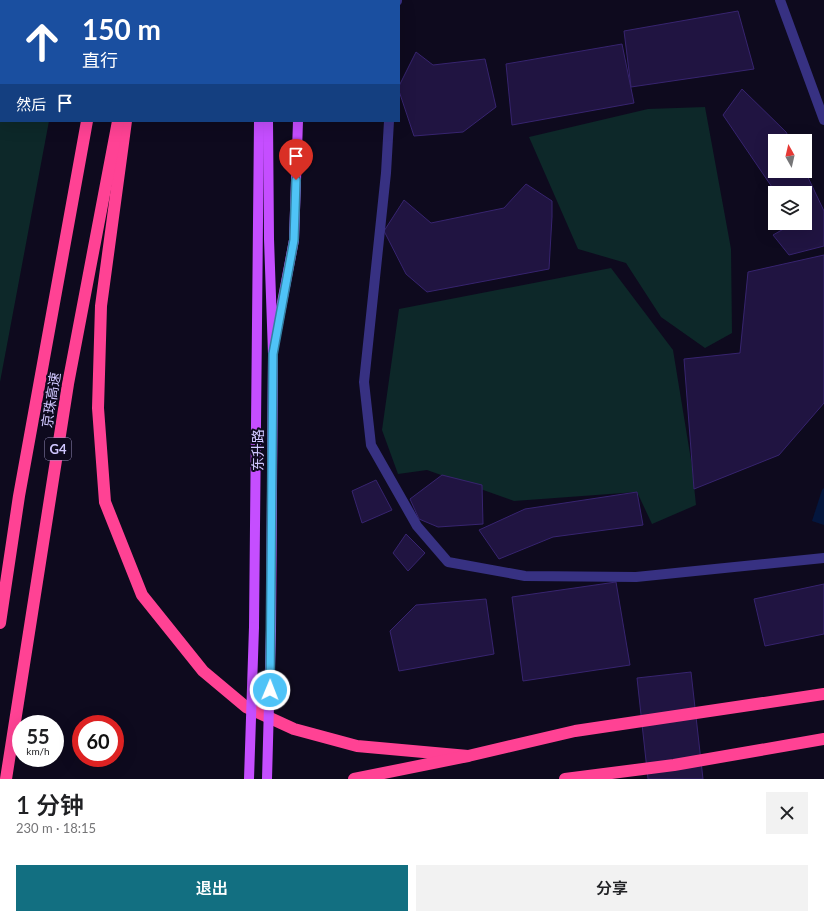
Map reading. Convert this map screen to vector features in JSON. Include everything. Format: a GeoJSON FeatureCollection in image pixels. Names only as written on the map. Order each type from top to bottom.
{"type":"FeatureCollection","features":[{"type":"Feature","properties":{"kind":"highway","name":"京珠高速"},"geometry":{"type":"LineString","coordinates":[[0,623],[19,496],[87,122]]}},
{"type":"Feature","properties":{"kind":"highway","name":"京珠高速"},"geometry":{"type":"LineString","coordinates":[[6,779],[68,384],[118,122]]}},
{"type":"Feature","properties":{"kind":"highway"},"geometry":{"type":"LineString","coordinates":[[126,122],[101,306],[98,408],[105,502],[142,595],[203,672],[246,707],[294,729],[357,746],[468,756]]}},
{"type":"Feature","properties":{"kind":"highway"},"geometry":{"type":"LineString","coordinates":[[0,587],[19,496]]}},
{"type":"Feature","properties":{"kind":"highway"},"geometry":{"type":"LineString","coordinates":[[354,779],[468,756],[575,731],[824,694]]}},
{"type":"Feature","properties":{"kind":"highway"},"geometry":{"type":"LineString","coordinates":[[565,779],[674,765],[824,739]]}},
{"type":"Feature","properties":{"kind":"main road","name":"东升路"},"geometry":{"type":"LineString","coordinates":[[249,779],[254,627],[259,122]]}},
{"type":"Feature","properties":{"kind":"main road","name":"东升路"},"geometry":{"type":"LineString","coordinates":[[268,122],[269,239],[273,354],[271,630],[268,779]]}},
{"type":"Feature","properties":{"kind":"main road"},"geometry":{"type":"LineString","coordinates":[[273,354],[294,240],[298,122]]}},
{"type":"Feature","properties":{"kind":"lane"},"geometry":{"type":"LineString","coordinates":[[780,0],[824,120]]}},
{"type":"Feature","properties":{"kind":"lane"},"geometry":{"type":"LineString","coordinates":[[389,122],[386,173],[364,382],[370,445],[417,526],[448,562],[525,576],[636,577],[824,558]]}},
{"type":"Feature","properties":{"kind":"green space"},"geometry":{"type":"Polygon","coordinates":[[[705,107],[731,249],[732,333],[705,348],[661,317],[626,263],[578,249],[529,137],[648,109],[705,107]]]}},
{"type":"Feature","properties":{"kind":"green space"},"geometry":{"type":"Polygon","coordinates":[[[0,122],[49,122],[0,382],[0,122]]]}},
{"type":"Feature","properties":{"kind":"green space"},"geometry":{"type":"Polygon","coordinates":[[[611,268],[673,350],[692,466],[696,505],[652,524],[637,492],[514,501],[427,470],[398,474],[382,430],[399,309],[611,268]]]}},
{"type":"Feature","properties":{"kind":"water"},"geometry":{"type":"Polygon","coordinates":[[[824,488],[824,525],[812,521],[824,488]]]}},
{"type":"Feature","properties":{"kind":"building"},"geometry":{"type":"Polygon","coordinates":[[[738,11],[754,69],[631,87],[624,31],[738,11]]]}},
{"type":"Feature","properties":{"kind":"building"},"geometry":{"type":"Polygon","coordinates":[[[622,44],[634,103],[512,125],[506,64],[622,44]]]}},
{"type":"Feature","properties":{"kind":"building"},"geometry":{"type":"Polygon","coordinates":[[[416,52],[433,65],[485,59],[496,107],[463,132],[414,136],[400,94],[400,84],[416,52]]]}},
{"type":"Feature","properties":{"kind":"building"},"geometry":{"type":"Polygon","coordinates":[[[742,89],[786,132],[787,134],[768,134],[768,178],[808,178],[824,211],[824,246],[789,255],[773,235],[782,230],[812,230],[812,186],[771,186],[723,115],[742,89]]]}},
{"type":"Feature","properties":{"kind":"building"},"geometry":{"type":"Polygon","coordinates":[[[526,184],[552,201],[549,269],[427,292],[406,274],[384,231],[404,200],[431,223],[504,208],[526,184]]]}},
{"type":"Feature","properties":{"kind":"building"},"geometry":{"type":"Polygon","coordinates":[[[824,255],[824,403],[779,455],[694,489],[684,359],[740,353],[748,272],[824,255]]]}},
{"type":"Feature","properties":{"kind":"building"},"geometry":{"type":"Polygon","coordinates":[[[442,475],[482,485],[483,524],[438,527],[419,519],[410,499],[442,475]]]}},
{"type":"Feature","properties":{"kind":"building"},"geometry":{"type":"Polygon","coordinates":[[[376,480],[392,510],[362,523],[352,491],[376,480]]]}},
{"type":"Feature","properties":{"kind":"building"},"geometry":{"type":"Polygon","coordinates":[[[637,492],[643,525],[553,537],[499,559],[479,530],[525,509],[637,492]]]}},
{"type":"Feature","properties":{"kind":"building"},"geometry":{"type":"Polygon","coordinates":[[[406,534],[425,553],[408,571],[393,553],[406,534]]]}},
{"type":"Feature","properties":{"kind":"building"},"geometry":{"type":"Polygon","coordinates":[[[616,582],[630,665],[523,681],[512,597],[616,582]]]}},
{"type":"Feature","properties":{"kind":"building"},"geometry":{"type":"Polygon","coordinates":[[[824,584],[824,634],[765,646],[754,599],[824,584]]]}},
{"type":"Feature","properties":{"kind":"building"},"geometry":{"type":"Polygon","coordinates":[[[486,599],[494,654],[399,671],[390,631],[416,605],[486,599]]]}},
{"type":"Feature","properties":{"kind":"building"},"geometry":{"type":"Polygon","coordinates":[[[691,672],[703,779],[648,779],[637,678],[691,672]]]}},
{"type":"Feature","properties":{"kind":"route"},"geometry":{"type":"LineString","coordinates":[[270,690],[273,354],[294,240],[296,180]]}}]}
